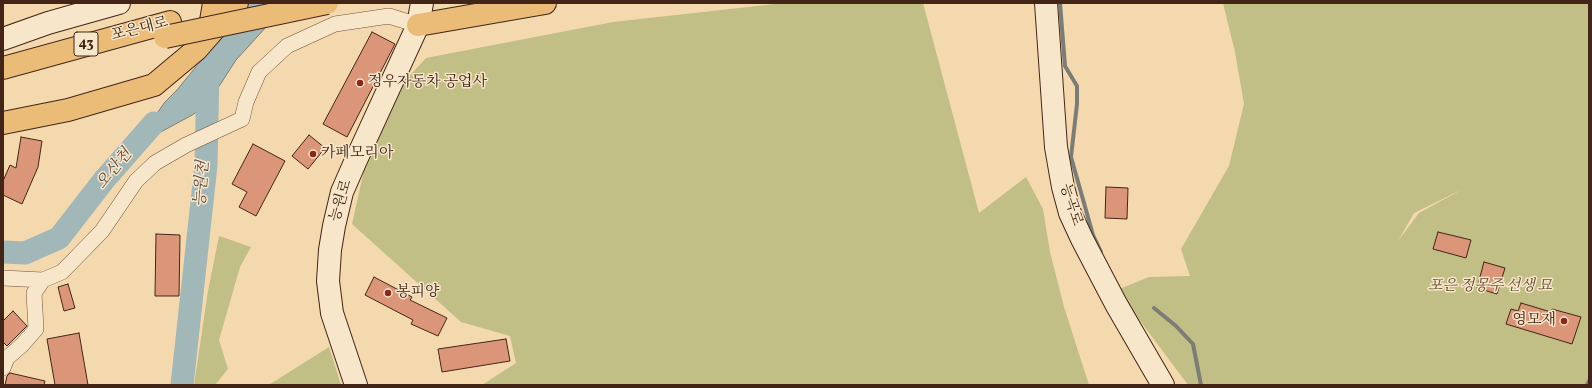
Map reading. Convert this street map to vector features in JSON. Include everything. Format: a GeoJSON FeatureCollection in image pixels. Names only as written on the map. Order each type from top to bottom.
{"type":"FeatureCollection","features":[{"type":"Feature","properties":{"kind":"highway"},"geometry":{"type":"LineString","coordinates":[[203,42],[211,20],[214,3]]}},
{"type":"Feature","properties":{"kind":"highway"},"geometry":{"type":"LineString","coordinates":[[3,123],[68,110],[154,85],[203,42],[237,3]]}},
{"type":"Feature","properties":{"kind":"highway","name":"포은대로"},"geometry":{"type":"LineString","coordinates":[[3,84],[41,70],[168,29],[256,3]]}},
{"type":"Feature","properties":{"kind":"highway","name":"43"},"geometry":{"type":"LineString","coordinates":[[168,29],[327,3]]}},
{"type":"Feature","properties":{"kind":"highway"},"geometry":{"type":"LineString","coordinates":[[418,25],[544,3]]}},
{"type":"Feature","properties":{"kind":"highway","name":"포은대로"},"geometry":{"type":"LineString","coordinates":[[3,68],[168,29]]}},
{"type":"Feature","properties":{"kind":"street"},"geometry":{"type":"LineString","coordinates":[[3,39],[48,23],[119,3]]}},
{"type":"Feature","properties":{"kind":"street","name":"능원로"},"geometry":{"type":"LineString","coordinates":[[356,385],[332,313],[328,281],[330,250],[334,226],[342,192],[418,25],[422,3]]}},
{"type":"Feature","properties":{"kind":"street","name":"능곡로"},"geometry":{"type":"LineString","coordinates":[[1046,3],[1056,147],[1063,187],[1070,213],[1116,304],[1163,385]]}},
{"type":"Feature","properties":{"kind":"street"},"geometry":{"type":"LineString","coordinates":[[3,278],[43,280],[62,272],[102,231],[136,180],[155,163],[186,145],[241,120],[246,102],[259,72],[287,46],[335,24],[390,16],[418,25]]}},
{"type":"Feature","properties":{"kind":"street"},"geometry":{"type":"LineString","coordinates":[[3,368],[7,358],[22,345],[36,329],[34,293],[43,280]]}},
{"type":"Feature","properties":{"kind":"green space"},"geometry":{"type":"Polygon","coordinates":[[[784,3],[923,3],[979,213],[1026,177],[1043,209],[1050,252],[1064,307],[1089,385],[482,385],[516,363],[510,336],[461,322],[352,224],[365,166],[404,82],[426,58],[613,22],[784,3]]]}},
{"type":"Feature","properties":{"kind":"green space","name":"포은 정몽주 선생 묘"},"geometry":{"type":"Polygon","coordinates":[[[1223,3],[1589,3],[1589,385],[1188,385],[1117,290],[1149,277],[1190,276],[1181,249],[1229,166],[1244,104],[1235,52],[1223,3]],[[1463,189],[1414,213],[1398,241],[1419,213],[1463,189]]]}},
{"type":"Feature","properties":{"kind":"green space"},"geometry":{"type":"Polygon","coordinates":[[[219,236],[251,247],[240,267],[219,340],[228,369],[215,385],[194,385],[208,291],[219,236]]]}},
{"type":"Feature","properties":{"kind":"green space"},"geometry":{"type":"Polygon","coordinates":[[[329,347],[341,385],[267,385],[272,383],[329,347]]]}},
{"type":"Feature","properties":{"kind":"shaded area"},"geometry":{"type":"Polygon","coordinates":[[[248,3],[288,3],[236,60],[214,94],[194,114],[133,147],[165,102],[177,90],[248,3]]]}},
{"type":"Feature","properties":{"kind":"building"},"geometry":{"type":"Polygon","coordinates":[[[372,32],[395,44],[347,137],[323,124],[372,32]]]}},
{"type":"Feature","properties":{"kind":"building"},"geometry":{"type":"Polygon","coordinates":[[[309,135],[325,148],[308,169],[292,156],[309,135]]]}},
{"type":"Feature","properties":{"kind":"building"},"geometry":{"type":"Polygon","coordinates":[[[21,137],[42,141],[38,167],[22,204],[3,195],[3,181],[10,165],[16,168],[21,137]]]}},
{"type":"Feature","properties":{"kind":"building"},"geometry":{"type":"Polygon","coordinates":[[[253,144],[285,161],[256,216],[239,207],[247,192],[232,184],[253,144]]]}},
{"type":"Feature","properties":{"kind":"building"},"geometry":{"type":"Polygon","coordinates":[[[1106,187],[1128,188],[1127,219],[1105,218],[1106,187]]]}},
{"type":"Feature","properties":{"kind":"building"},"geometry":{"type":"Polygon","coordinates":[[[1438,232],[1471,240],[1466,258],[1433,249],[1438,232]]]}},
{"type":"Feature","properties":{"kind":"building"},"geometry":{"type":"Polygon","coordinates":[[[156,234],[180,235],[179,296],[155,296],[156,234]]]}},
{"type":"Feature","properties":{"kind":"building"},"geometry":{"type":"Polygon","coordinates":[[[1484,262],[1505,268],[1497,294],[1477,288],[1484,262]]]}},
{"type":"Feature","properties":{"kind":"building"},"geometry":{"type":"Polygon","coordinates":[[[374,277],[412,297],[410,300],[447,318],[438,336],[411,324],[413,320],[365,295],[374,277]]]}},
{"type":"Feature","properties":{"kind":"building"},"geometry":{"type":"Polygon","coordinates":[[[68,284],[75,308],[64,311],[58,287],[68,284]]]}},
{"type":"Feature","properties":{"kind":"building"},"geometry":{"type":"Polygon","coordinates":[[[1521,303],[1551,312],[1552,309],[1581,317],[1572,344],[1506,324],[1511,309],[1518,311],[1521,303]]]}},
{"type":"Feature","properties":{"kind":"building"},"geometry":{"type":"Polygon","coordinates":[[[13,311],[27,326],[7,346],[3,342],[3,321],[13,311]]]}},
{"type":"Feature","properties":{"kind":"building"},"geometry":{"type":"Polygon","coordinates":[[[79,333],[88,385],[55,385],[47,339],[79,333]]]}},
{"type":"Feature","properties":{"kind":"building"},"geometry":{"type":"Polygon","coordinates":[[[506,339],[510,361],[442,372],[438,349],[506,339]]]}},
{"type":"Feature","properties":{"kind":"building"},"geometry":{"type":"Polygon","coordinates":[[[10,373],[45,381],[44,385],[5,385],[7,376],[10,373]]]}},
{"type":"Feature","properties":{"kind":"waterway"},"geometry":{"type":"LineString","coordinates":[[1060,3],[1065,66],[1077,86],[1077,104],[1071,157],[1093,235],[1101,252]]}},
{"type":"Feature","properties":{"kind":"waterway","name":"능원천"},"geometry":{"type":"LineString","coordinates":[[182,385],[206,165],[208,70]]}},
{"type":"Feature","properties":{"kind":"waterway","name":"오산천"},"geometry":{"type":"LineString","coordinates":[[3,252],[25,253],[59,238],[104,180],[154,123]]}},
{"type":"Feature","properties":{"kind":"waterway"},"geometry":{"type":"LineString","coordinates":[[1154,308],[1176,326],[1193,344],[1201,385]]}},
{"type":"Feature","properties":{"kind":"waterway"},"geometry":{"type":"LineString","coordinates":[[1587,385],[1589,381]]}},
{"type":"Feature","properties":{"kind":"place","name":"정우자동차 공업사"},"geometry":{"type":"Point","coordinates":[360,83]}},
{"type":"Feature","properties":{"kind":"place","name":"카페모리아"},"geometry":{"type":"Point","coordinates":[313,154]}},
{"type":"Feature","properties":{"kind":"place","name":"봉피양"},"geometry":{"type":"Point","coordinates":[388,293]}},
{"type":"Feature","properties":{"kind":"place","name":"영모재"},"geometry":{"type":"Point","coordinates":[1564,321]}}]}
